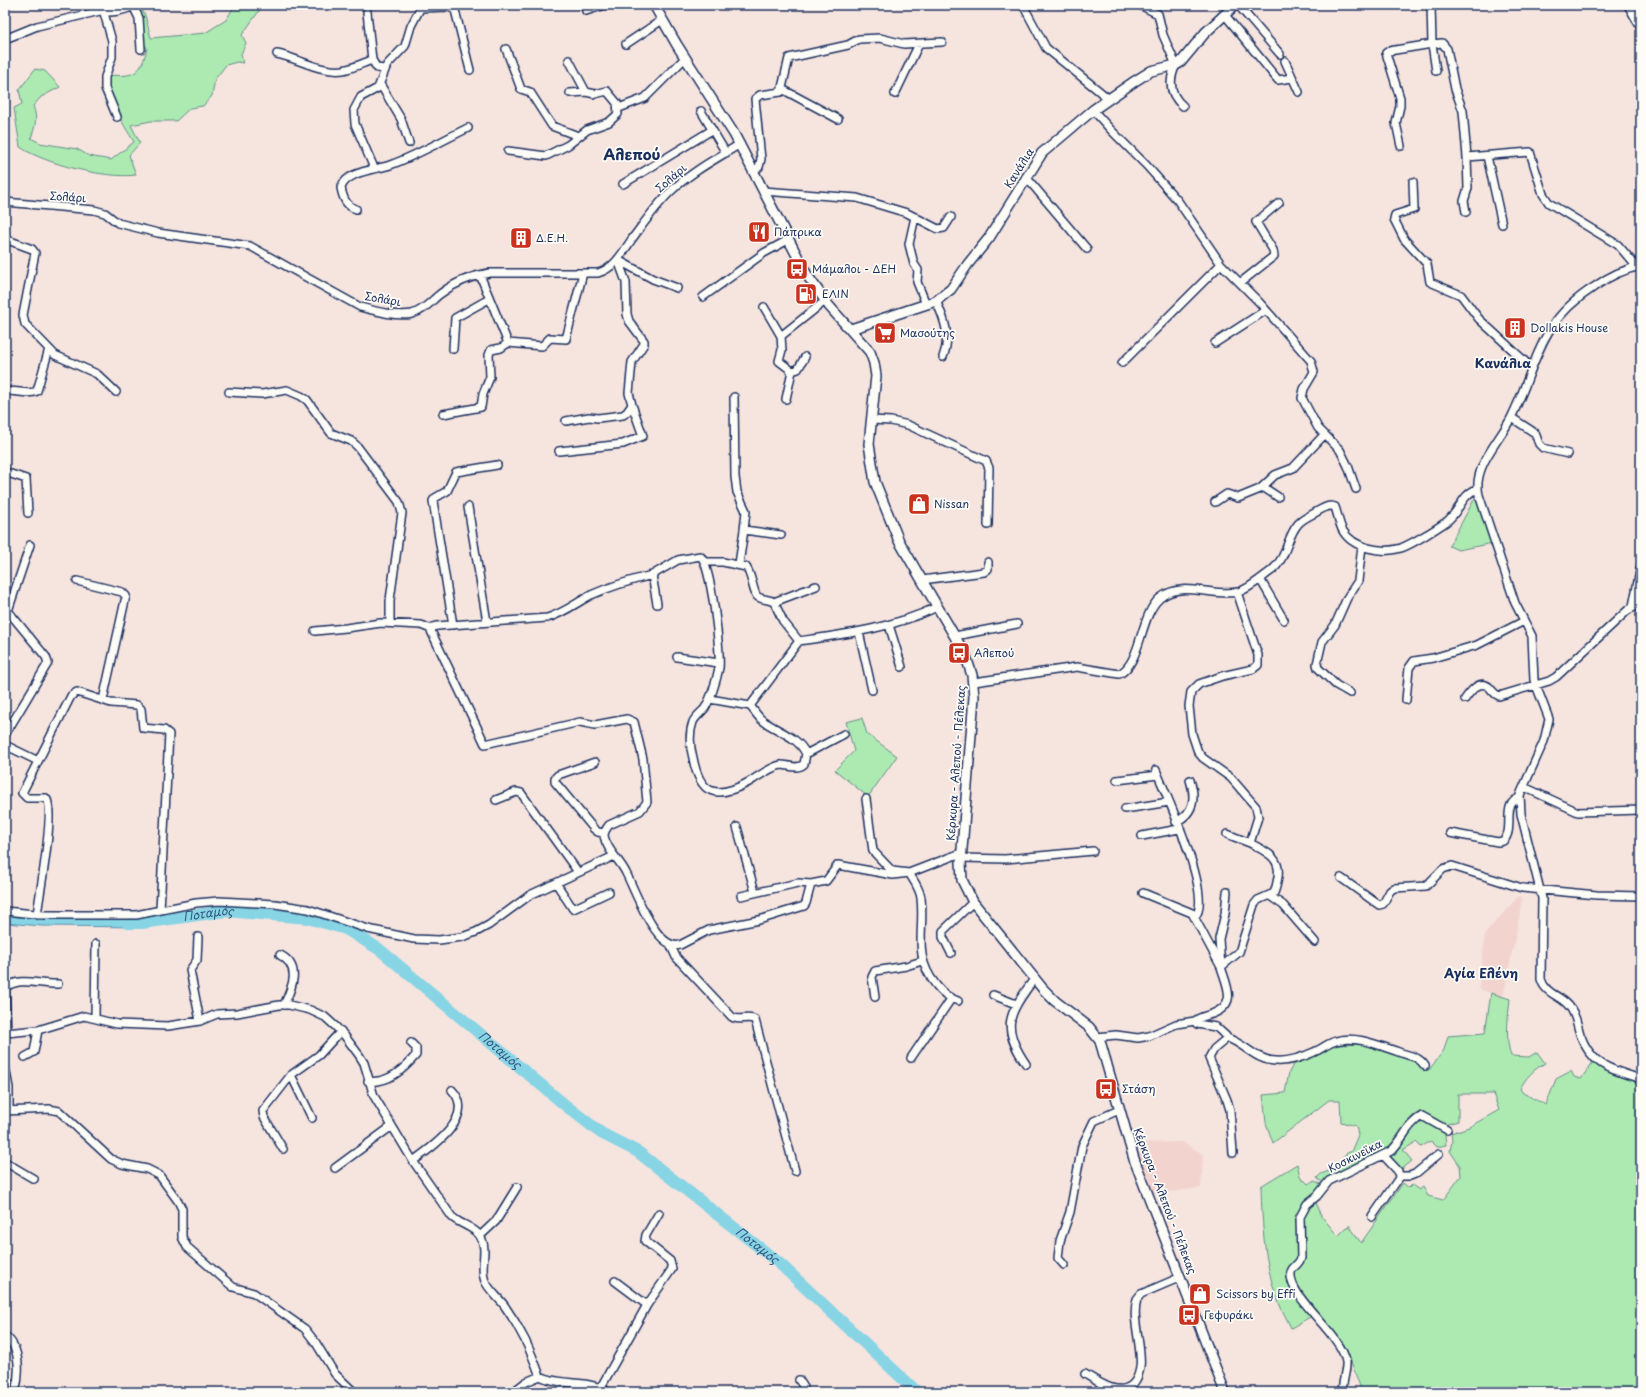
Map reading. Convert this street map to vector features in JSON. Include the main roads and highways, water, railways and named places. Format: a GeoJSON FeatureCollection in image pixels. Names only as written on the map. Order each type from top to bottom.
{"type":"FeatureCollection","features":[{"type":"Feature","properties":{"kind":"main road","name":"Κέρκυρα - Αλεπού - Πέλεκας"},"geometry":{"type":"LineString","coordinates":[[654,5],[685,58],[740,144],[807,275],[825,301],[867,347],[874,363],[876,376],[871,420],[870,454],[875,482],[893,529],[970,663],[974,682],[961,855],[962,880],[973,902],[1034,978],[1050,997],[1089,1027],[1097,1037],[1104,1050],[1119,1110],[1139,1173],[1225,1392]]}},
{"type":"Feature","properties":{"kind":"main road","name":"Κανάλια"},"geometry":{"type":"LineString","coordinates":[[851,329],[936,301],[951,289],[968,264],[989,238],[1042,152],[1093,110],[1151,71],[1176,66],[1185,58],[1205,33],[1237,5]]}},
{"type":"Feature","properties":{"kind":"main road"},"geometry":{"type":"LineString","coordinates":[[1629,5],[1641,26]]}},
{"type":"Feature","properties":{"kind":"water"},"geometry":{"type":"Polygon","coordinates":[[[5,914],[35,917],[136,919],[142,923],[140,927],[42,926],[5,923],[5,914]]]}},
{"type":"Feature","properties":{"kind":"waterway","name":"Ποταμός"},"geometry":{"type":"LineString","coordinates":[[127,923],[142,923],[225,911],[308,918],[346,929],[379,949],[565,1105],[601,1133],[638,1152],[779,1263],[917,1392]]}},
{"type":"Feature","properties":{"kind":"place","name":"Πάπρικα"},"geometry":{"type":"Point","coordinates":[759,232]}},
{"type":"Feature","properties":{"kind":"place","name":"Δ.Ε.Η."},"geometry":{"type":"Point","coordinates":[521,238]}},
{"type":"Feature","properties":{"kind":"place","name":"Μάμαλοι - ΔΕΗ"},"geometry":{"type":"Point","coordinates":[797,269]}},
{"type":"Feature","properties":{"kind":"place","name":"ΕΛΙΝ"},"geometry":{"type":"Point","coordinates":[806,294]}},
{"type":"Feature","properties":{"kind":"place","name":"Dollakis House"},"geometry":{"type":"Point","coordinates":[1515,328]}},
{"type":"Feature","properties":{"kind":"place","name":"Μασούτης"},"geometry":{"type":"Point","coordinates":[885,333]}},
{"type":"Feature","properties":{"kind":"place","name":"Nissan"},"geometry":{"type":"Point","coordinates":[919,504]}},
{"type":"Feature","properties":{"kind":"place","name":"Αλεπού"},"geometry":{"type":"Point","coordinates":[959,653]}},
{"type":"Feature","properties":{"kind":"place","name":"Στάση"},"geometry":{"type":"Point","coordinates":[1106,1089]}},
{"type":"Feature","properties":{"kind":"place","name":"Scissors by Effi"},"geometry":{"type":"Point","coordinates":[1200,1294]}},
{"type":"Feature","properties":{"kind":"place","name":"Γεφυράκι"},"geometry":{"type":"Point","coordinates":[1189,1315]}},
{"type":"Feature","properties":{"kind":"district","name":"Αλεπού"},"geometry":{"type":"Point","coordinates":[632,155]}},
{"type":"Feature","properties":{"kind":"district","name":"Κανάλια"},"geometry":{"type":"Point","coordinates":[1503,363]}},
{"type":"Feature","properties":{"kind":"district","name":"Αγία Ελένη"},"geometry":{"type":"Point","coordinates":[1481,973]}}]}
